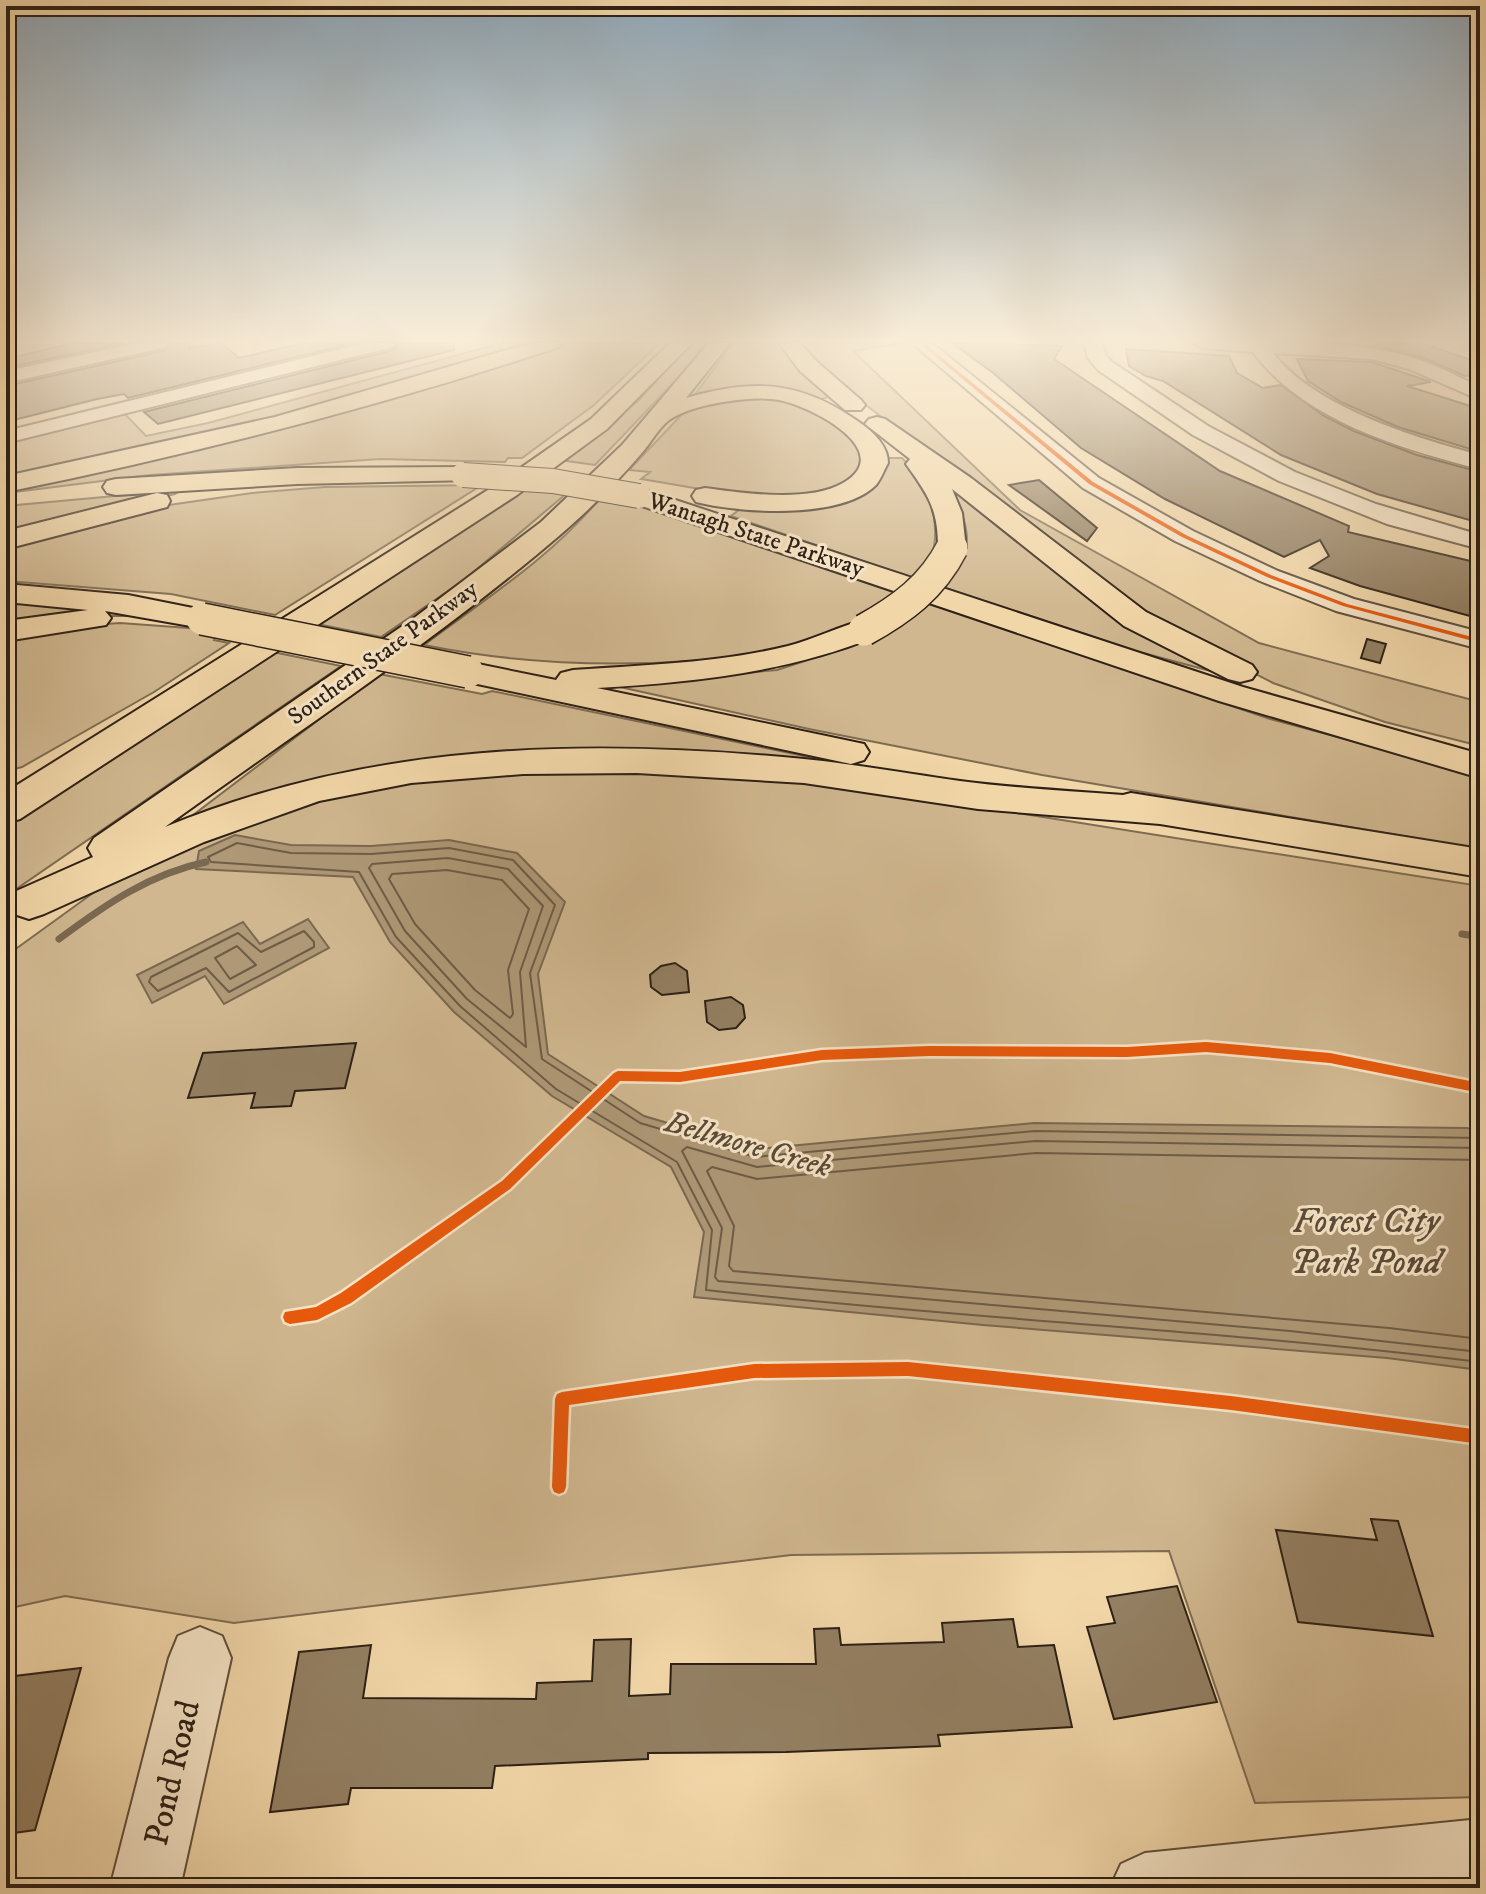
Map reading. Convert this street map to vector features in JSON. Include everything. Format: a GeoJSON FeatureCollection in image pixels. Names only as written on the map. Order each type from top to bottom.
{"type":"FeatureCollection","features":[{"type":"Feature","properties":{"kind":"highway"},"geometry":{"type":"LineString","coordinates":[[6,484],[254,431]]}},
{"type":"Feature","properties":{"kind":"highway"},"geometry":{"type":"LineString","coordinates":[[6,810],[508,489],[589,431]]}},
{"type":"Feature","properties":{"kind":"highway","name":"Southern State Parkway"},"geometry":{"type":"LineString","coordinates":[[18,911],[495,573],[571,509],[647,431]]}},
{"type":"Feature","properties":{"kind":"highway"},"geometry":{"type":"LineString","coordinates":[[643,491],[794,503],[846,490],[866,479],[874,466],[875,453],[855,431]]}},
{"type":"Feature","properties":{"kind":"highway"},"geometry":{"type":"LineString","coordinates":[[518,683],[702,671],[790,657],[831,645],[898,612],[924,592],[942,570],[952,548],[950,510],[925,470],[885,431]]}},
{"type":"Feature","properties":{"kind":"highway"},"geometry":{"type":"LineString","coordinates":[[887,431],[962,484],[1098,593],[1135,619],[1178,643],[1284,691],[1480,757]]}},
{"type":"Feature","properties":{"kind":"highway"},"geometry":{"type":"LineString","coordinates":[[192,480],[336,467],[468,470]]}},
{"type":"Feature","properties":{"kind":"highway","name":"Wantagh State Parkway"},"geometry":{"type":"LineString","coordinates":[[6,499],[192,480],[468,470],[643,491],[1231,694],[1480,766]]}},
{"type":"Feature","properties":{"kind":"highway"},"geometry":{"type":"LineString","coordinates":[[6,540],[131,506],[297,476]]}},
{"type":"Feature","properties":{"kind":"highway"},"geometry":{"type":"LineString","coordinates":[[6,593],[128,604],[1159,811],[1480,863]]}},
{"type":"Feature","properties":{"kind":"highway"},"geometry":{"type":"LineString","coordinates":[[6,631],[95,618],[202,619]]}},
{"type":"Feature","properties":{"kind":"highway"},"geometry":{"type":"LineString","coordinates":[[6,786],[79,763]]}},
{"type":"Feature","properties":{"kind":"highway"},"geometry":{"type":"LineString","coordinates":[[18,911],[229,817],[297,794],[357,780],[473,766],[610,763],[760,768],[978,796],[1159,811]]}},
{"type":"Feature","properties":{"kind":"street"},"geometry":{"type":"LineString","coordinates":[[6,437],[29,431]]}},
{"type":"Feature","properties":{"kind":"street"},"geometry":{"type":"LineString","coordinates":[[1028,431],[1091,483],[1184,536],[1269,576],[1345,605],[1480,641]]}},
{"type":"Feature","properties":{"kind":"street"},"geometry":{"type":"LineString","coordinates":[[1203,431],[1260,464],[1378,514],[1480,542]]}},
{"type":"Feature","properties":{"kind":"street"},"geometry":{"type":"LineString","coordinates":[[1389,431],[1480,462]]}},
{"type":"Feature","properties":{"kind":"street","name":"Pond Road"},"geometry":{"type":"LineString","coordinates":[[145,1888],[200,1658]]}},
{"type":"Feature","properties":{"kind":"street"},"geometry":{"type":"LineString","coordinates":[[1145,1888],[1480,1853]]}},
{"type":"Feature","properties":{"kind":"shaded area"},"geometry":{"type":"Polygon","coordinates":[[[47,431],[142,431],[146,436],[168,431],[222,431],[6,482],[6,441],[47,431]]]}},
{"type":"Feature","properties":{"kind":"shaded area"},"geometry":{"type":"Polygon","coordinates":[[[270,431],[558,431],[522,458],[508,458],[505,462],[380,459],[150,475],[6,491],[270,431]]]}},
{"type":"Feature","properties":{"kind":"shaded area"},"geometry":{"type":"Polygon","coordinates":[[[598,431],[627,431],[595,465],[560,460],[598,431]]]}},
{"type":"Feature","properties":{"kind":"shaded area"},"geometry":{"type":"Polygon","coordinates":[[[666,431],[845,431],[864,447],[865,470],[848,485],[801,497],[716,492],[641,479],[650,472],[629,470],[666,431]]]}},
{"type":"Feature","properties":{"kind":"shaded area"},"geometry":{"type":"Polygon","coordinates":[[[900,431],[937,431],[1020,510],[1259,643],[1480,702],[1480,746],[1385,722],[1273,683],[1140,615],[900,431]]]}},
{"type":"Feature","properties":{"kind":"shaded area"},"geometry":{"type":"Polygon","coordinates":[[[885,458],[902,458],[927,483],[941,510],[933,511],[934,547],[919,580],[731,516],[744,506],[823,505],[885,458]]]}},
{"type":"Feature","properties":{"kind":"shaded area"},"geometry":{"type":"Polygon","coordinates":[[[482,485],[275,615],[171,594],[6,581],[6,548],[162,506],[252,493],[325,487],[482,485]]]}},
{"type":"Feature","properties":{"kind":"shaded area"},"geometry":{"type":"Polygon","coordinates":[[[951,487],[1218,673],[1132,650],[943,587],[961,560],[967,539],[963,517],[951,487]]]}},
{"type":"Feature","properties":{"kind":"shaded area"},"geometry":{"type":"Polygon","coordinates":[[[521,488],[567,493],[464,580],[381,637],[317,624],[521,488]]]}},
{"type":"Feature","properties":{"kind":"shaded area"},"geometry":{"type":"Polygon","coordinates":[[[181,490],[48,524],[28,525],[6,533],[6,506],[181,490]]]}},
{"type":"Feature","properties":{"kind":"shaded area"},"geometry":{"type":"Polygon","coordinates":[[[600,498],[637,505],[903,594],[856,622],[818,639],[735,657],[657,663],[590,663],[524,660],[424,645],[539,558],[600,498]]]}},
{"type":"Feature","properties":{"kind":"shaded area"},"geometry":{"type":"Polygon","coordinates":[[[6,601],[154,616],[71,616],[6,624],[6,601]]]}},
{"type":"Feature","properties":{"kind":"shaded area"},"geometry":{"type":"Polygon","coordinates":[[[927,602],[1270,719],[1480,775],[1480,849],[1042,775],[809,729],[611,685],[777,670],[873,639],[927,602]]]}},
{"type":"Feature","properties":{"kind":"shaded area"},"geometry":{"type":"Polygon","coordinates":[[[120,623],[217,633],[214,640],[229,643],[154,692],[22,767],[6,771],[6,636],[32,629],[120,623]]]}},
{"type":"Feature","properties":{"kind":"shaded area"},"geometry":{"type":"Polygon","coordinates":[[[273,652],[341,666],[6,896],[6,823],[273,652]]]}},
{"type":"Feature","properties":{"kind":"shaded area"},"geometry":{"type":"Polygon","coordinates":[[[379,674],[482,694],[492,691],[924,781],[438,761],[353,771],[262,795],[172,831],[379,674]]]}},
{"type":"Feature","properties":{"kind":"shaded area"},"geometry":{"type":"Polygon","coordinates":[[[580,770],[727,774],[872,790],[1480,886],[1480,1797],[1255,1803],[1169,1551],[791,1555],[234,1623],[65,1596],[6,1609],[6,956],[93,893],[151,862],[346,790],[419,779],[580,770]]]}},
{"type":"Feature","properties":{"kind":"water","name":"Forest City Park Pond"},"geometry":{"type":"Polygon","coordinates":[[[235,835],[291,845],[371,846],[449,840],[517,853],[565,902],[538,974],[548,1054],[644,1116],[756,1149],[1034,1123],[1467,1128],[1480,1131],[1480,1370],[1387,1358],[983,1325],[694,1297],[704,1232],[671,1167],[552,1096],[454,1012],[390,942],[353,877],[196,869],[199,851],[235,835]]]}},
{"type":"Feature","properties":{"kind":"water"},"geometry":{"type":"Polygon","coordinates":[[[308,919],[329,948],[224,1004],[205,976],[152,1003],[137,975],[243,922],[260,944],[308,919]]]}},
{"type":"Feature","properties":{"kind":"building"},"geometry":{"type":"Polygon","coordinates":[[[1062,431],[1161,431],[1220,471],[1349,526],[1348,532],[1479,563],[1470,616],[1360,586],[1310,568],[1329,556],[1320,540],[1284,557],[1165,499],[1081,448],[1062,431]]]}},
{"type":"Feature","properties":{"kind":"building"},"geometry":{"type":"Polygon","coordinates":[[[1243,431],[1355,431],[1417,455],[1480,472],[1480,523],[1377,494],[1281,455],[1243,431]]]}},
{"type":"Feature","properties":{"kind":"building"},"geometry":{"type":"Polygon","coordinates":[[[1412,431],[1480,431],[1480,452],[1412,431]]]}},
{"type":"Feature","properties":{"kind":"building"},"geometry":{"type":"Polygon","coordinates":[[[1039,480],[1097,528],[1087,541],[1009,485],[1039,480]]]}},
{"type":"Feature","properties":{"kind":"building"},"geometry":{"type":"Polygon","coordinates":[[[1367,639],[1386,644],[1380,663],[1361,658],[1367,639]]]}},
{"type":"Feature","properties":{"kind":"building"},"geometry":{"type":"Polygon","coordinates":[[[675,963],[687,971],[689,992],[662,995],[651,987],[650,975],[661,966],[675,963]]]}},
{"type":"Feature","properties":{"kind":"building"},"geometry":{"type":"Polygon","coordinates":[[[731,997],[743,1005],[745,1018],[736,1028],[719,1030],[707,1022],[705,1001],[731,997]]]}},
{"type":"Feature","properties":{"kind":"building"},"geometry":{"type":"Polygon","coordinates":[[[356,1043],[345,1088],[295,1091],[291,1106],[251,1108],[255,1093],[188,1098],[203,1053],[356,1043]]]}},
{"type":"Feature","properties":{"kind":"building"},"geometry":{"type":"Polygon","coordinates":[[[1371,1519],[1398,1521],[1433,1636],[1298,1622],[1276,1530],[1377,1540],[1371,1519]]]}},
{"type":"Feature","properties":{"kind":"building"},"geometry":{"type":"Polygon","coordinates":[[[1177,1586],[1217,1702],[1114,1719],[1087,1627],[1115,1623],[1107,1597],[1177,1586]]]}},
{"type":"Feature","properties":{"kind":"building"},"geometry":{"type":"Polygon","coordinates":[[[1013,1619],[1018,1647],[1054,1645],[1072,1727],[938,1735],[940,1746],[648,1753],[648,1759],[495,1766],[492,1788],[351,1788],[348,1804],[270,1812],[299,1652],[371,1645],[363,1698],[536,1699],[537,1683],[592,1681],[594,1640],[631,1639],[629,1696],[670,1694],[671,1664],[816,1664],[814,1629],[839,1628],[841,1645],[944,1642],[942,1623],[1013,1619]]]}},
{"type":"Feature","properties":{"kind":"building"},"geometry":{"type":"Polygon","coordinates":[[[81,1668],[35,1830],[6,1834],[6,1702],[15,1676],[81,1668]]]}},
{"type":"Feature","properties":{"kind":"waterway","name":"Bellmore Creek"},"geometry":{"type":"LineString","coordinates":[[59,939],[111,903],[147,883],[165,874],[206,862]]}},
{"type":"Feature","properties":{"kind":"waterway"},"geometry":{"type":"LineString","coordinates":[[1462,934],[1480,937]]}},
{"type":"Feature","properties":{"kind":"cycle path"},"geometry":{"type":"LineString","coordinates":[[1028,431],[1091,483],[1184,536],[1269,576],[1345,605],[1480,641]]}},
{"type":"Feature","properties":{"kind":"cycle path"},"geometry":{"type":"LineString","coordinates":[[290,1317],[317,1313],[346,1298],[506,1185],[618,1076],[680,1077],[822,1055],[929,1051],[1127,1052],[1206,1047],[1330,1058],[1480,1088]]}},
{"type":"Feature","properties":{"kind":"cycle path"},"geometry":{"type":"LineString","coordinates":[[559,1487],[562,1399],[754,1371],[908,1369],[1231,1403],[1480,1437]]}}]}
